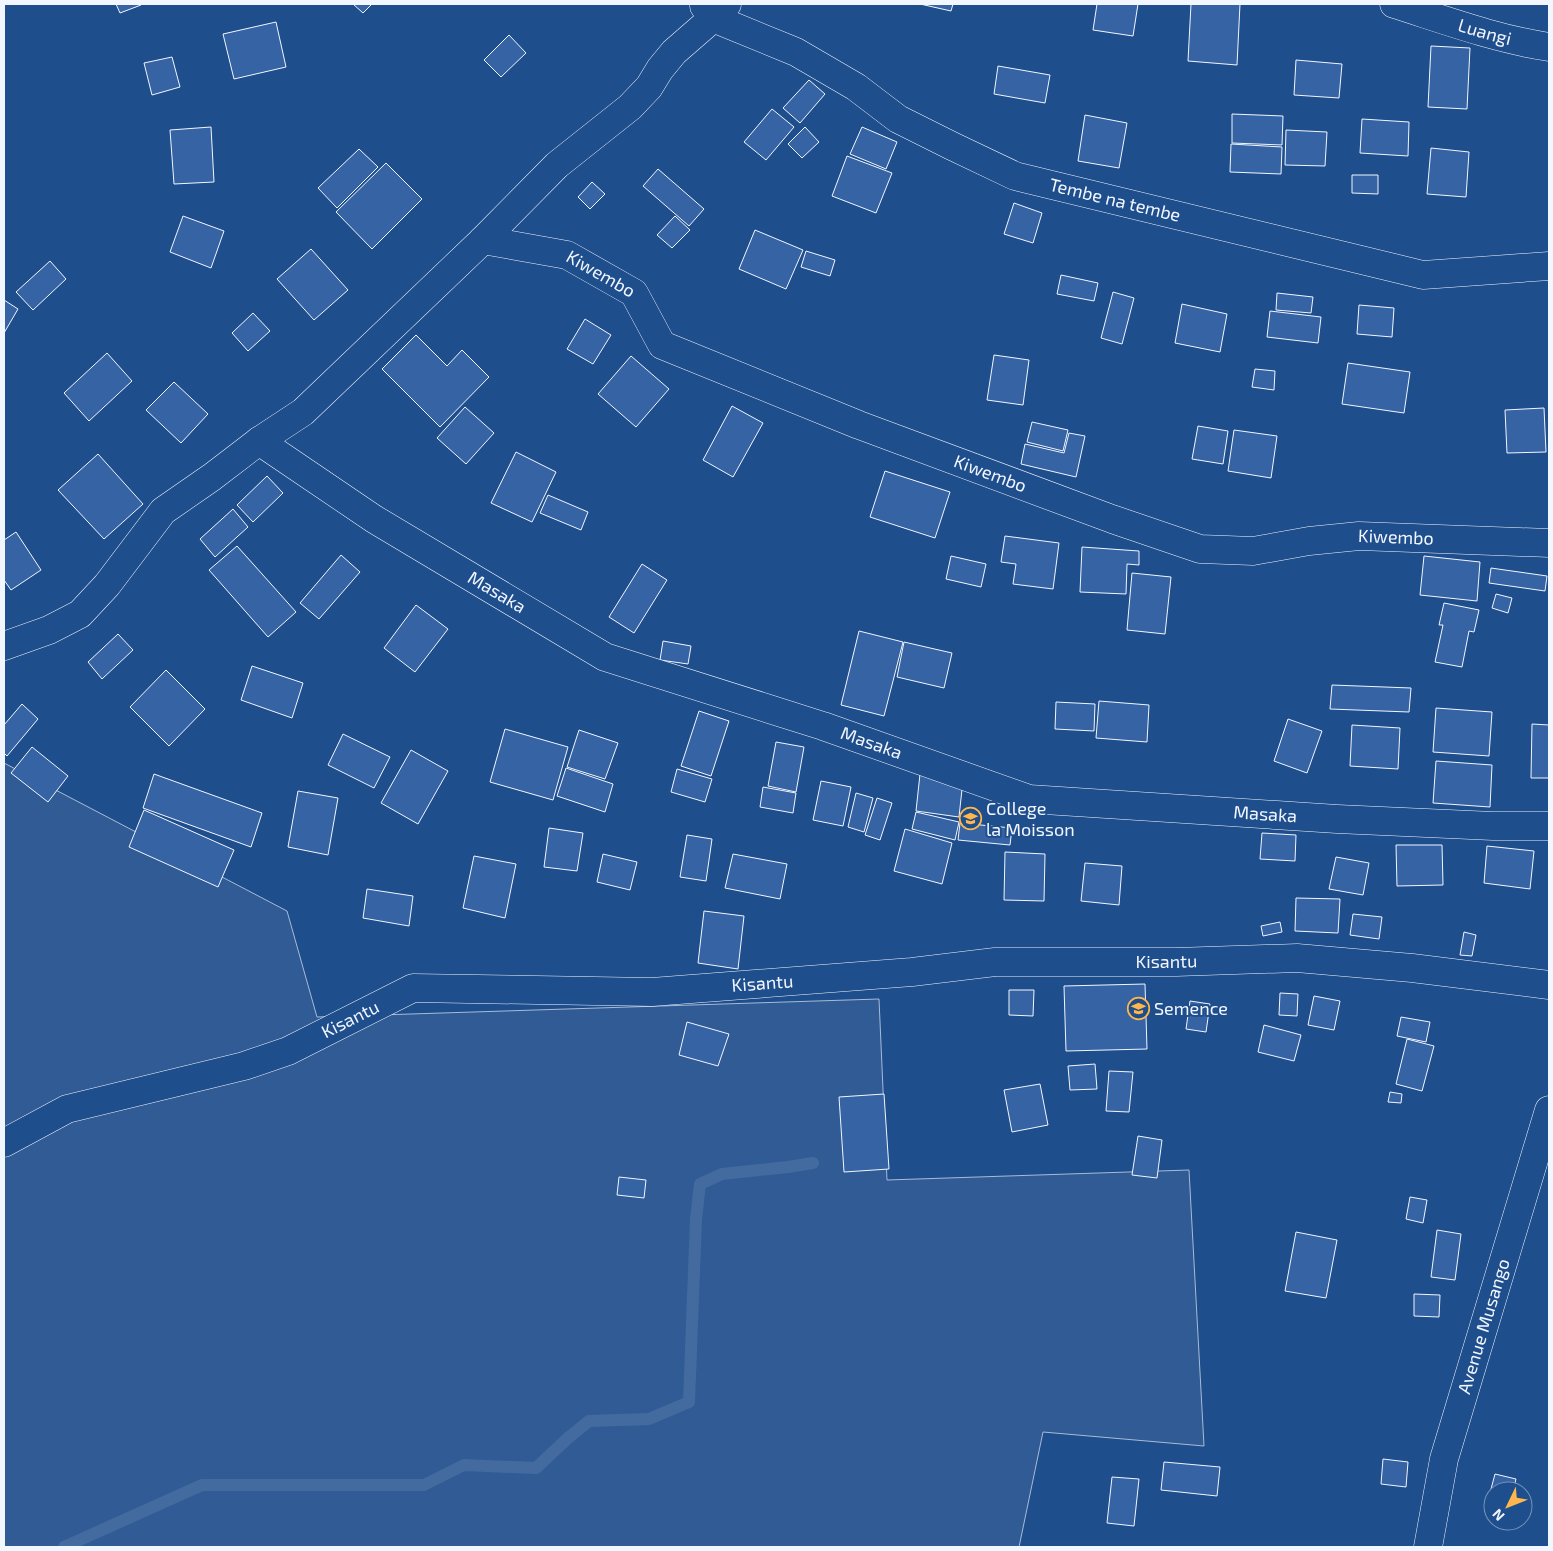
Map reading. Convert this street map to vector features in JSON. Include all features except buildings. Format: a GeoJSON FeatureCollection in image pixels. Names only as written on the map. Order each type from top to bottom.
{"type":"FeatureCollection","features":[{"type":"Feature","properties":{"kind":"street","name":"Luangi"},"geometry":{"type":"LineString","coordinates":[[1394,4],[1493,36],[1549,47]]}},
{"type":"Feature","properties":{"kind":"street"},"geometry":{"type":"LineString","coordinates":[[4,646],[49,630],[80,614],[108,585],[163,511],[212,477],[259,440],[303,412],[483,240],[557,165],[630,107],[649,86],[674,52],[714,9]]}},
{"type":"Feature","properties":{"kind":"street","name":"Tembe na tembe"},"geometry":{"type":"LineString","coordinates":[[714,9],[796,52],[856,87],[898,119],[1015,176],[1423,274],[1549,266]]}},
{"type":"Feature","properties":{"kind":"street","name":"Kiwembo"},"geometry":{"type":"LineString","coordinates":[[483,240],[567,255],[634,293],[662,345],[858,425],[1112,519],[1200,549],[1253,551],[1309,541],[1359,536],[1549,543]]}},
{"type":"Feature","properties":{"kind":"street","name":"Masaka"},"geometry":{"type":"LineString","coordinates":[[259,440],[374,518],[605,657],[823,726],[1029,799],[1337,819],[1493,826],[1549,826]]}},
{"type":"Feature","properties":{"kind":"street","name":"Kisantu"},"geometry":{"type":"LineString","coordinates":[[4,1144],[67,1109],[244,1066],[288,1051],[413,988],[652,992],[912,972],[995,962],[1176,962],[1297,958],[1412,968],[1549,985]]}},
{"type":"Feature","properties":{"kind":"street","name":"Avenue Musango"},"geometry":{"type":"LineString","coordinates":[[1428,1547],[1444,1459],[1549,1110]]}},
{"type":"Feature","properties":{"kind":"shaded area"},"geometry":{"type":"Polygon","coordinates":[[[4,763],[287,911],[317,1017],[879,999],[887,1180],[1189,1170],[1204,1446],[1043,1432],[1019,1547],[4,1547],[4,763]]]}},
{"type":"Feature","properties":{"kind":"waterway"},"geometry":{"type":"LineString","coordinates":[[64,1547],[202,1485],[424,1485],[464,1465],[536,1468],[589,1421],[649,1419],[689,1402],[696,1219],[700,1184],[722,1174],[813,1163]]}},
{"type":"Feature","properties":{"kind":"place","name":"College la Moisson"},"geometry":{"type":"Point","coordinates":[970,819]}},
{"type":"Feature","properties":{"kind":"place","name":"Semence"},"geometry":{"type":"Point","coordinates":[1138,1009]}}]}
